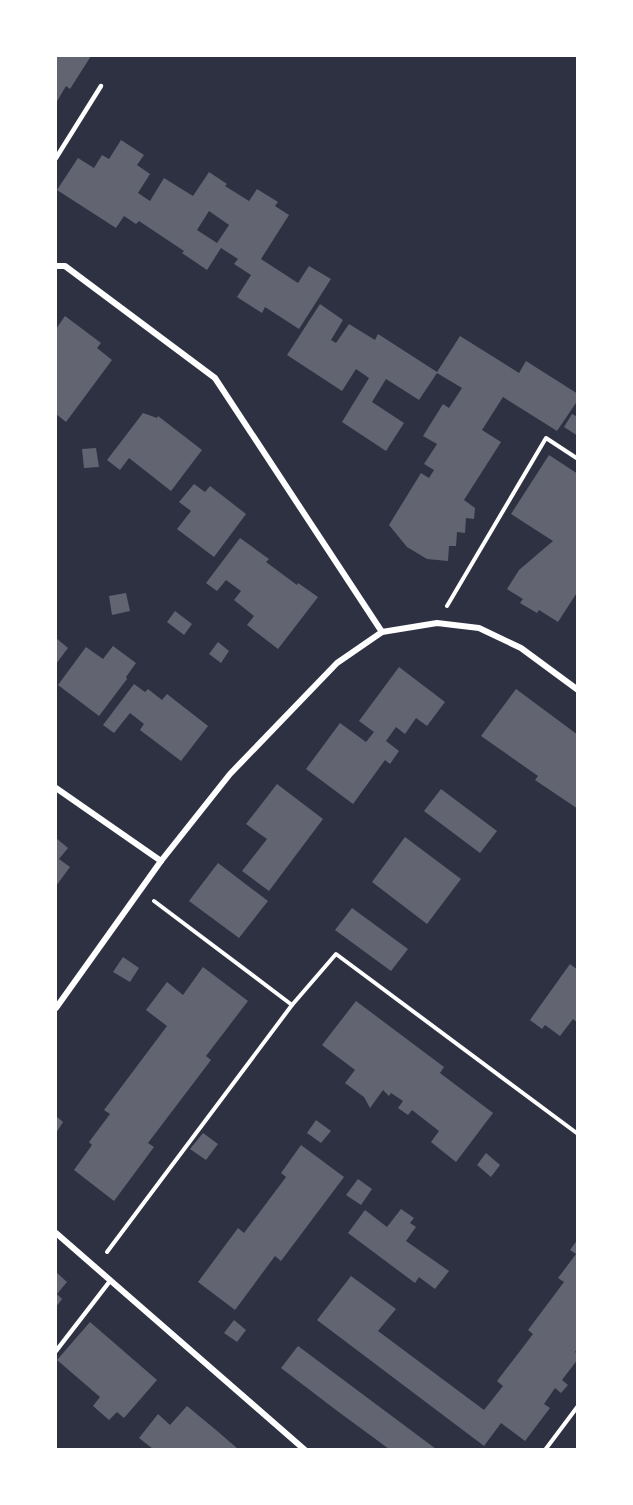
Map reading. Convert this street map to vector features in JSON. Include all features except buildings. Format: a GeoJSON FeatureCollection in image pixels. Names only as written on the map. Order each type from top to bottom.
{"type":"FeatureCollection","features":[{"type":"Feature","properties":{"kind":"street"},"geometry":{"type":"LineString","coordinates":[[56,266],[65,266],[214,378],[382,632]]}},
{"type":"Feature","properties":{"kind":"street"},"geometry":{"type":"LineString","coordinates":[[56,1008],[161,861],[230,774],[337,663],[382,632],[437,623],[479,628],[521,648],[578,690]]}},
{"type":"Feature","properties":{"kind":"street"},"geometry":{"type":"LineString","coordinates":[[56,788],[161,861]]}},
{"type":"Feature","properties":{"kind":"street"},"geometry":{"type":"LineString","coordinates":[[56,1233],[306,1449]]}},
{"type":"Feature","properties":{"kind":"lane"},"geometry":{"type":"LineString","coordinates":[[56,158],[101,86]]}},
{"type":"Feature","properties":{"kind":"lane"},"geometry":{"type":"LineString","coordinates":[[56,1351],[110,1281]]}},
{"type":"Feature","properties":{"kind":"path"},"geometry":{"type":"LineString","coordinates":[[437,623],[546,438],[578,459]]}},
{"type":"Feature","properties":{"kind":"path"},"geometry":{"type":"LineString","coordinates":[[139,891],[292,1005]]}},
{"type":"Feature","properties":{"kind":"path"},"geometry":{"type":"LineString","coordinates":[[95,1267],[292,1005],[336,954],[578,1134]]}},
{"type":"Feature","properties":{"kind":"path"},"geometry":{"type":"LineString","coordinates":[[545,1449],[578,1406]]}}]}
